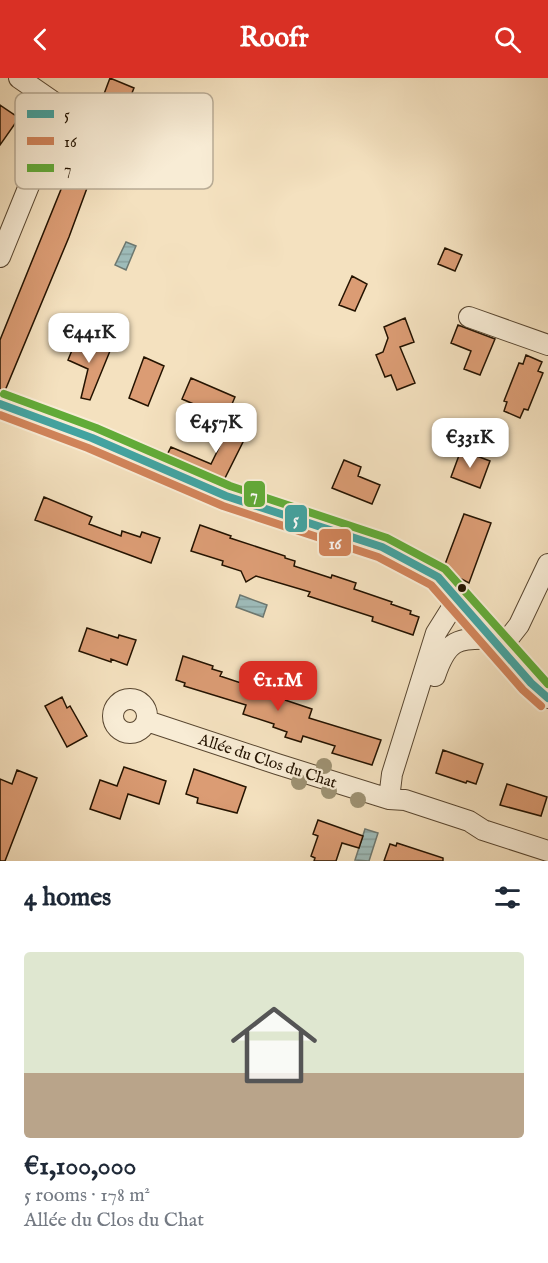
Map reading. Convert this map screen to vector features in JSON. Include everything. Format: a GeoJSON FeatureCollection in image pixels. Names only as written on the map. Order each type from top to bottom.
{"type":"FeatureCollection","features":[{"type":"Feature","properties":{"kind":"street"},"geometry":{"type":"LineString","coordinates":[[19,78],[41,93]]}},
{"type":"Feature","properties":{"kind":"street"},"geometry":{"type":"LineString","coordinates":[[0,257],[28,189]]}},
{"type":"Feature","properties":{"kind":"street"},"geometry":{"type":"LineString","coordinates":[[469,317],[548,345]]}},
{"type":"Feature","properties":{"kind":"street"},"geometry":{"type":"LineString","coordinates":[[0,404],[92,438],[226,496],[382,547],[438,577],[531,683],[548,698]]}},
{"type":"Feature","properties":{"kind":"street"},"geometry":{"type":"LineString","coordinates":[[498,643],[519,625],[548,564]]}},
{"type":"Feature","properties":{"kind":"street"},"geometry":{"type":"LineString","coordinates":[[389,799],[392,774],[436,633],[458,598]]}},
{"type":"Feature","properties":{"kind":"street"},"geometry":{"type":"LineString","coordinates":[[389,799],[402,776],[442,655],[448,647],[459,641],[475,638],[498,643]]}},
{"type":"Feature","properties":{"kind":"street","name":"Allée du Clos du Chat"},"geometry":{"type":"LineString","coordinates":[[147,721],[389,799],[405,814],[463,833],[483,830],[548,851]]}},
{"type":"Feature","properties":{"kind":"water"},"geometry":{"type":"Polygon","coordinates":[[[126,242],[136,246],[126,270],[115,265],[126,242]]]}},
{"type":"Feature","properties":{"kind":"water"},"geometry":{"type":"Polygon","coordinates":[[[240,595],[267,605],[263,617],[236,607],[240,595]]]}},
{"type":"Feature","properties":{"kind":"water"},"geometry":{"type":"Polygon","coordinates":[[[365,829],[378,833],[369,861],[355,860],[365,829]]]}},
{"type":"Feature","properties":{"kind":"building"},"geometry":{"type":"Polygon","coordinates":[[[110,78],[134,88],[132,93],[104,93],[110,78]]]}},
{"type":"Feature","properties":{"kind":"building"},"geometry":{"type":"Polygon","coordinates":[[[0,105],[15,115],[15,124],[0,145],[0,105]]]}},
{"type":"Feature","properties":{"kind":"building"},"geometry":{"type":"Polygon","coordinates":[[[61,189],[87,189],[4,393],[0,392],[0,340],[61,189]]]}},
{"type":"Feature","properties":{"kind":"building"},"geometry":{"type":"Polygon","coordinates":[[[445,248],[462,255],[455,271],[438,264],[445,248]]]}},
{"type":"Feature","properties":{"kind":"building"},"geometry":{"type":"Polygon","coordinates":[[[352,276],[367,284],[355,311],[339,305],[352,276]]]}},
{"type":"Feature","properties":{"kind":"building"},"geometry":{"type":"Polygon","coordinates":[[[405,318],[414,342],[400,347],[415,383],[397,390],[391,375],[385,377],[376,355],[383,352],[388,338],[384,327],[405,318]]]}},
{"type":"Feature","properties":{"kind":"building"},"geometry":{"type":"Polygon","coordinates":[[[458,325],[495,339],[480,375],[464,369],[471,351],[451,343],[458,325]]]}},
{"type":"Feature","properties":{"kind":"building"},"geometry":{"type":"Polygon","coordinates":[[[77,338],[110,351],[90,400],[81,398],[88,369],[68,360],[77,338]]]}},
{"type":"Feature","properties":{"kind":"building"},"geometry":{"type":"Polygon","coordinates":[[[526,355],[542,362],[538,371],[543,373],[528,410],[524,409],[520,418],[504,411],[507,402],[504,401],[519,363],[523,364],[526,355]]]}},
{"type":"Feature","properties":{"kind":"building"},"geometry":{"type":"Polygon","coordinates":[[[144,357],[164,366],[148,406],[129,398],[144,357]]]}},
{"type":"Feature","properties":{"kind":"building"},"geometry":{"type":"Polygon","coordinates":[[[191,378],[235,397],[226,418],[182,399],[191,378]]]}},
{"type":"Feature","properties":{"kind":"building"},"geometry":{"type":"Polygon","coordinates":[[[232,421],[249,430],[223,482],[166,457],[171,447],[211,464],[232,421]]]}},
{"type":"Feature","properties":{"kind":"building"},"geometry":{"type":"Polygon","coordinates":[[[461,450],[490,461],[480,488],[451,477],[461,450]]]}},
{"type":"Feature","properties":{"kind":"building"},"geometry":{"type":"Polygon","coordinates":[[[344,460],[361,467],[358,476],[380,485],[372,504],[332,488],[344,460]]]}},
{"type":"Feature","properties":{"kind":"building"},"geometry":{"type":"Polygon","coordinates":[[[44,497],[92,517],[89,524],[121,536],[122,531],[140,537],[142,532],[160,538],[151,563],[35,520],[44,497]]]}},
{"type":"Feature","properties":{"kind":"building"},"geometry":{"type":"Polygon","coordinates":[[[464,514],[491,523],[469,583],[450,573],[444,567],[464,514]]]}},
{"type":"Feature","properties":{"kind":"building"},"geometry":{"type":"Polygon","coordinates":[[[200,525],[231,536],[230,538],[285,556],[295,561],[294,566],[356,583],[354,589],[411,611],[410,614],[419,617],[413,635],[372,621],[373,617],[308,596],[310,592],[256,576],[246,582],[241,571],[222,565],[223,561],[191,551],[200,525]]]}},
{"type":"Feature","properties":{"kind":"building"},"geometry":{"type":"Polygon","coordinates":[[[87,628],[118,638],[119,635],[136,640],[127,665],[79,651],[87,628]]]}},
{"type":"Feature","properties":{"kind":"building"},"geometry":{"type":"Polygon","coordinates":[[[183,656],[213,666],[212,669],[222,672],[220,676],[312,709],[309,718],[381,740],[372,765],[332,753],[335,746],[303,736],[301,742],[285,737],[287,732],[273,727],[274,724],[243,714],[246,705],[184,686],[185,683],[176,680],[183,656]]]}},
{"type":"Feature","properties":{"kind":"building"},"geometry":{"type":"Polygon","coordinates":[[[62,697],[67,708],[70,706],[87,736],[67,747],[45,706],[62,697]]]}},
{"type":"Feature","properties":{"kind":"building"},"geometry":{"type":"Polygon","coordinates":[[[443,750],[483,764],[476,784],[436,773],[443,750]]]}},
{"type":"Feature","properties":{"kind":"building"},"geometry":{"type":"Polygon","coordinates":[[[124,767],[166,781],[159,804],[128,794],[120,819],[90,809],[100,780],[117,786],[124,767]]]}},
{"type":"Feature","properties":{"kind":"building"},"geometry":{"type":"Polygon","coordinates":[[[194,769],[246,787],[237,813],[197,803],[198,798],[186,794],[194,769]]]}},
{"type":"Feature","properties":{"kind":"building"},"geometry":{"type":"Polygon","coordinates":[[[17,770],[37,778],[5,861],[0,861],[0,779],[12,784],[17,770]]]}},
{"type":"Feature","properties":{"kind":"building"},"geometry":{"type":"Polygon","coordinates":[[[507,784],[547,797],[541,816],[500,805],[507,784]]]}},
{"type":"Feature","properties":{"kind":"building"},"geometry":{"type":"Polygon","coordinates":[[[318,820],[363,836],[359,848],[342,843],[336,861],[314,861],[315,858],[311,856],[318,836],[313,834],[318,820]]]}},
{"type":"Feature","properties":{"kind":"building"},"geometry":{"type":"Polygon","coordinates":[[[397,843],[443,858],[443,861],[384,861],[390,844],[396,846],[397,843]]]}},
{"type":"Feature","properties":{"kind":"transit line","name":"7"},"geometry":{"type":"LineString","coordinates":[[4,394],[96,428],[230,486],[387,538],[445,569],[548,684]]}},
{"type":"Feature","properties":{"kind":"transit line","name":"5"},"geometry":{"type":"LineString","coordinates":[[0,404],[92,438],[226,496],[382,547],[438,577],[531,683],[548,698]]}},
{"type":"Feature","properties":{"kind":"transit line","name":"16"},"geometry":{"type":"LineString","coordinates":[[0,415],[88,448],[223,506],[378,557],[431,585],[523,690],[541,706]]}}]}
